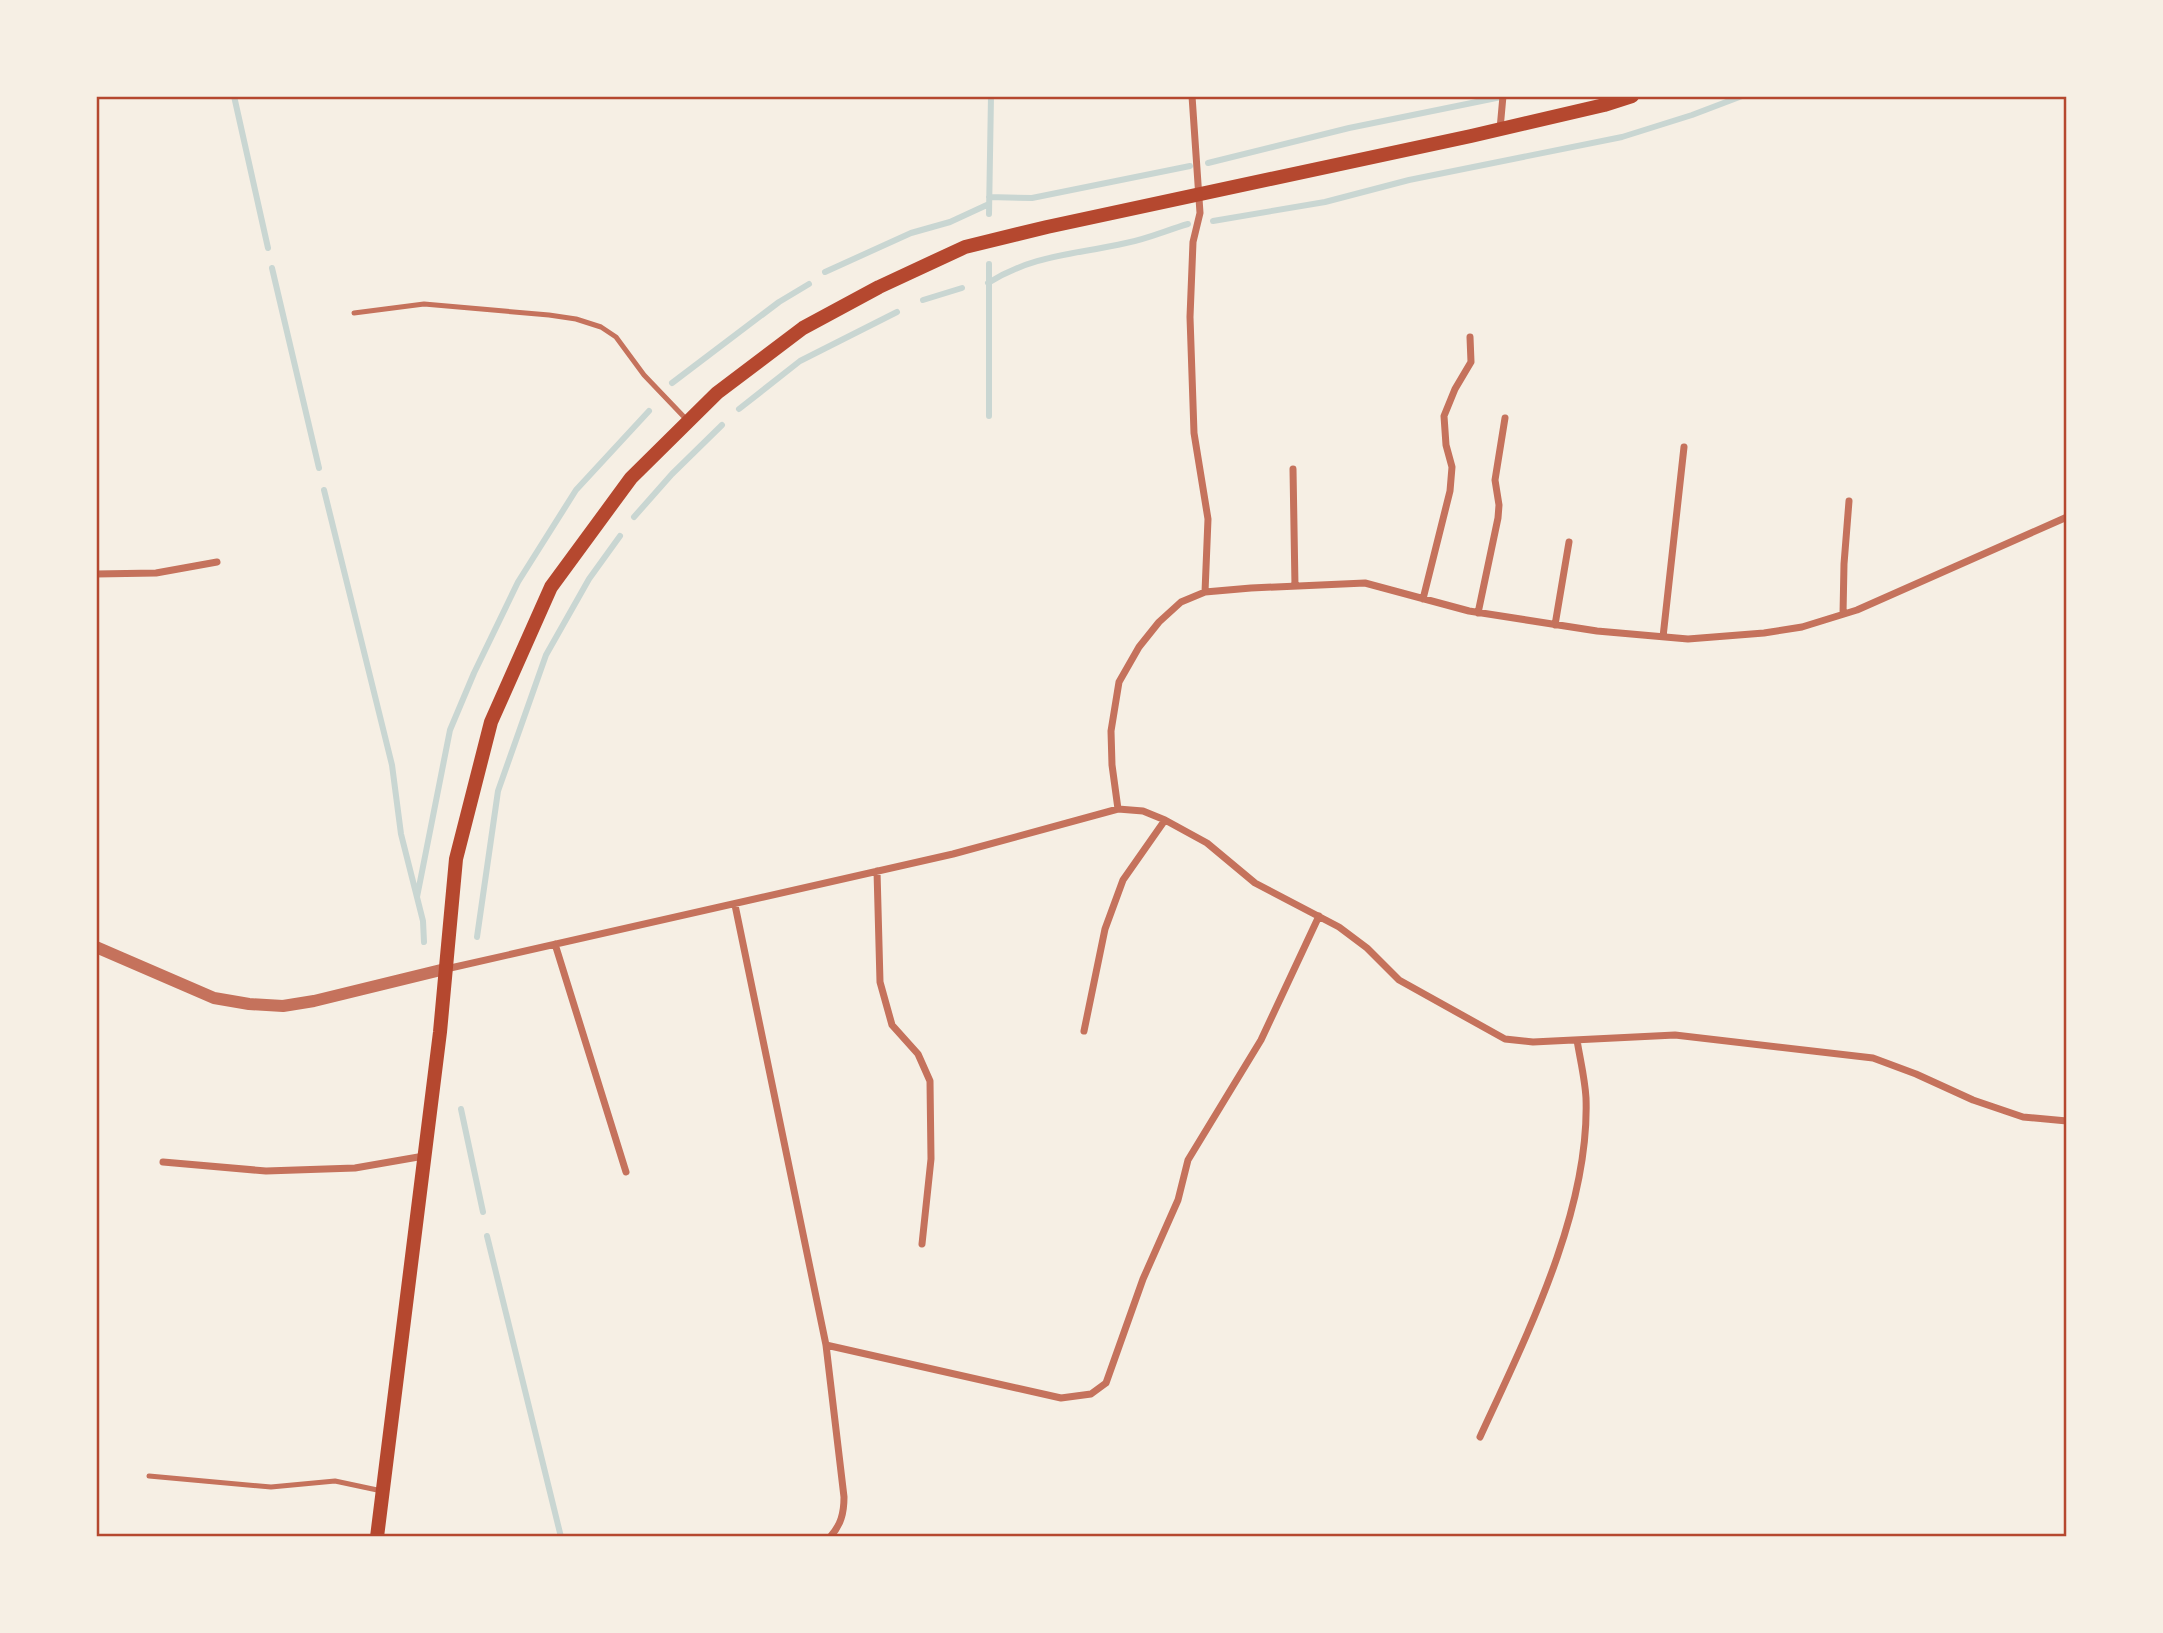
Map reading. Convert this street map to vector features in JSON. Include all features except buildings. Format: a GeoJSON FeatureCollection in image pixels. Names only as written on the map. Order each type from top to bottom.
{"type":"FeatureCollection","features":[{"type":"Feature","properties":{"kind":"main road"},"geometry":{"type":"LineString","coordinates":[[377,1537],[440,1032],[456,859],[491,722],[551,587],[631,478],[717,393],[803,328],[879,287],[965,247],[1500,130],[1604,106],[1632,96]]}},
{"type":"Feature","properties":{"kind":"street"},"geometry":{"type":"LineString","coordinates":[[1192,96],[1200,213],[1194,242],[1189,317],[1194,433],[1208,519],[1205,592]]}},
{"type":"Feature","properties":{"kind":"street"},"geometry":{"type":"LineString","coordinates":[[1500,130],[1503,100]]}},
{"type":"Feature","properties":{"kind":"street"},"geometry":{"type":"LineString","coordinates":[[1423,599],[1450,491],[1452,467],[1446,445],[1444,416],[1455,389],[1471,362],[1469,337]]}},
{"type":"Feature","properties":{"kind":"street"},"geometry":{"type":"LineString","coordinates":[[1478,613],[1498,518],[1495,480],[1505,418]]}},
{"type":"Feature","properties":{"kind":"street"},"geometry":{"type":"LineString","coordinates":[[1663,637],[1684,447]]}},
{"type":"Feature","properties":{"kind":"street"},"geometry":{"type":"LineString","coordinates":[[1293,468],[1295,586]]}},
{"type":"Feature","properties":{"kind":"street"},"geometry":{"type":"LineString","coordinates":[[1843,614],[1849,501]]}},
{"type":"Feature","properties":{"kind":"street"},"geometry":{"type":"LineString","coordinates":[[1118,809],[1111,732],[1119,682],[1139,647],[1159,622],[1181,602],[1205,592],[1366,583],[1478,613],[1597,631],[1688,639],[1764,633],[1801,627],[1857,610],[2067,517]]}},
{"type":"Feature","properties":{"kind":"street"},"geometry":{"type":"LineString","coordinates":[[1555,625],[1569,542]]}},
{"type":"Feature","properties":{"kind":"street"},"geometry":{"type":"LineString","coordinates":[[96,574],[156,573],[218,562]]}},
{"type":"Feature","properties":{"kind":"street"},"geometry":{"type":"LineString","coordinates":[[96,947],[214,998],[283,1006],[966,851],[1118,809],[1143,811],[1207,843],[1255,883],[1319,916],[1367,948],[1399,980],[1505,1039],[1533,1042],[1675,1035],[1873,1058],[1973,1100],[2023,1117],[2067,1121]]}},
{"type":"Feature","properties":{"kind":"street"},"geometry":{"type":"LineString","coordinates":[[1084,1031],[1105,929],[1123,880],[1165,820]]}},
{"type":"Feature","properties":{"kind":"street"},"geometry":{"type":"LineString","coordinates":[[877,871],[880,982],[892,1025],[918,1054],[930,1081],[930,1159],[922,1244]]}},
{"type":"Feature","properties":{"kind":"street"},"geometry":{"type":"LineString","coordinates":[[735,905],[826,1345],[844,1497],[841,1520],[830,1537]]}},
{"type":"Feature","properties":{"kind":"street"},"geometry":{"type":"LineString","coordinates":[[826,1345],[1062,1398],[1091,1394],[1106,1383],[1143,1279],[1178,1200],[1188,1160],[1261,1040],[1319,916]]}},
{"type":"Feature","properties":{"kind":"street"},"geometry":{"type":"LineString","coordinates":[[555,944],[626,1172]]}},
{"type":"Feature","properties":{"kind":"street"},"geometry":{"type":"LineString","coordinates":[[1480,1437],[1542,1295],[1578,1185],[1586,1098],[1577,1040]]}},
{"type":"Feature","properties":{"kind":"street"},"geometry":{"type":"LineString","coordinates":[[163,1162],[266,1171],[355,1168],[424,1156]]}},
{"type":"Feature","properties":{"kind":"lane"},"geometry":{"type":"LineString","coordinates":[[354,313],[425,304],[549,315],[576,319],[601,327],[616,337],[644,375],[688,421]]}},
{"type":"Feature","properties":{"kind":"lane"},"geometry":{"type":"LineString","coordinates":[[149,1476],[271,1487],[335,1481],[382,1491]]}},
{"type":"Feature","properties":{"kind":"waterway"},"geometry":{"type":"LineString","coordinates":[[234,96],[268,248]]}},
{"type":"Feature","properties":{"kind":"waterway"},"geometry":{"type":"LineString","coordinates":[[989,214],[991,96]]}},
{"type":"Feature","properties":{"kind":"waterway"},"geometry":{"type":"LineString","coordinates":[[1208,163],[1349,128],[1506,96]]}},
{"type":"Feature","properties":{"kind":"waterway"},"geometry":{"type":"LineString","coordinates":[[1213,221],[1325,202],[1409,180],[1622,137],[1742,96]]}},
{"type":"Feature","properties":{"kind":"waterway"},"geometry":{"type":"LineString","coordinates":[[989,197],[1032,198],[1190,166]]}},
{"type":"Feature","properties":{"kind":"waterway"},"geometry":{"type":"LineString","coordinates":[[825,272],[911,233],[950,222],[989,204]]}},
{"type":"Feature","properties":{"kind":"waterway"},"geometry":{"type":"LineString","coordinates":[[988,283],[1022,266],[1134,241],[1188,224]]}},
{"type":"Feature","properties":{"kind":"waterway"},"geometry":{"type":"LineString","coordinates":[[989,264],[989,416]]}},
{"type":"Feature","properties":{"kind":"waterway"},"geometry":{"type":"LineString","coordinates":[[272,268],[319,468]]}},
{"type":"Feature","properties":{"kind":"waterway"},"geometry":{"type":"LineString","coordinates":[[672,383],[779,302],[809,284]]}},
{"type":"Feature","properties":{"kind":"waterway"},"geometry":{"type":"LineString","coordinates":[[923,300],[962,288]]}},
{"type":"Feature","properties":{"kind":"waterway"},"geometry":{"type":"LineString","coordinates":[[739,409],[800,361],[897,312]]}},
{"type":"Feature","properties":{"kind":"waterway"},"geometry":{"type":"LineString","coordinates":[[417,897],[450,730],[474,673],[518,582],[576,490],[649,411]]}},
{"type":"Feature","properties":{"kind":"waterway"},"geometry":{"type":"LineString","coordinates":[[634,517],[672,474],[722,425]]}},
{"type":"Feature","properties":{"kind":"waterway"},"geometry":{"type":"LineString","coordinates":[[324,490],[392,765],[401,834],[423,921],[424,942]]}},
{"type":"Feature","properties":{"kind":"waterway"},"geometry":{"type":"LineString","coordinates":[[477,937],[498,791],[546,655],[589,579],[620,536]]}},
{"type":"Feature","properties":{"kind":"waterway"},"geometry":{"type":"LineString","coordinates":[[461,1109],[483,1212]]}},
{"type":"Feature","properties":{"kind":"waterway"},"geometry":{"type":"LineString","coordinates":[[487,1236],[561,1537]]}}]}
